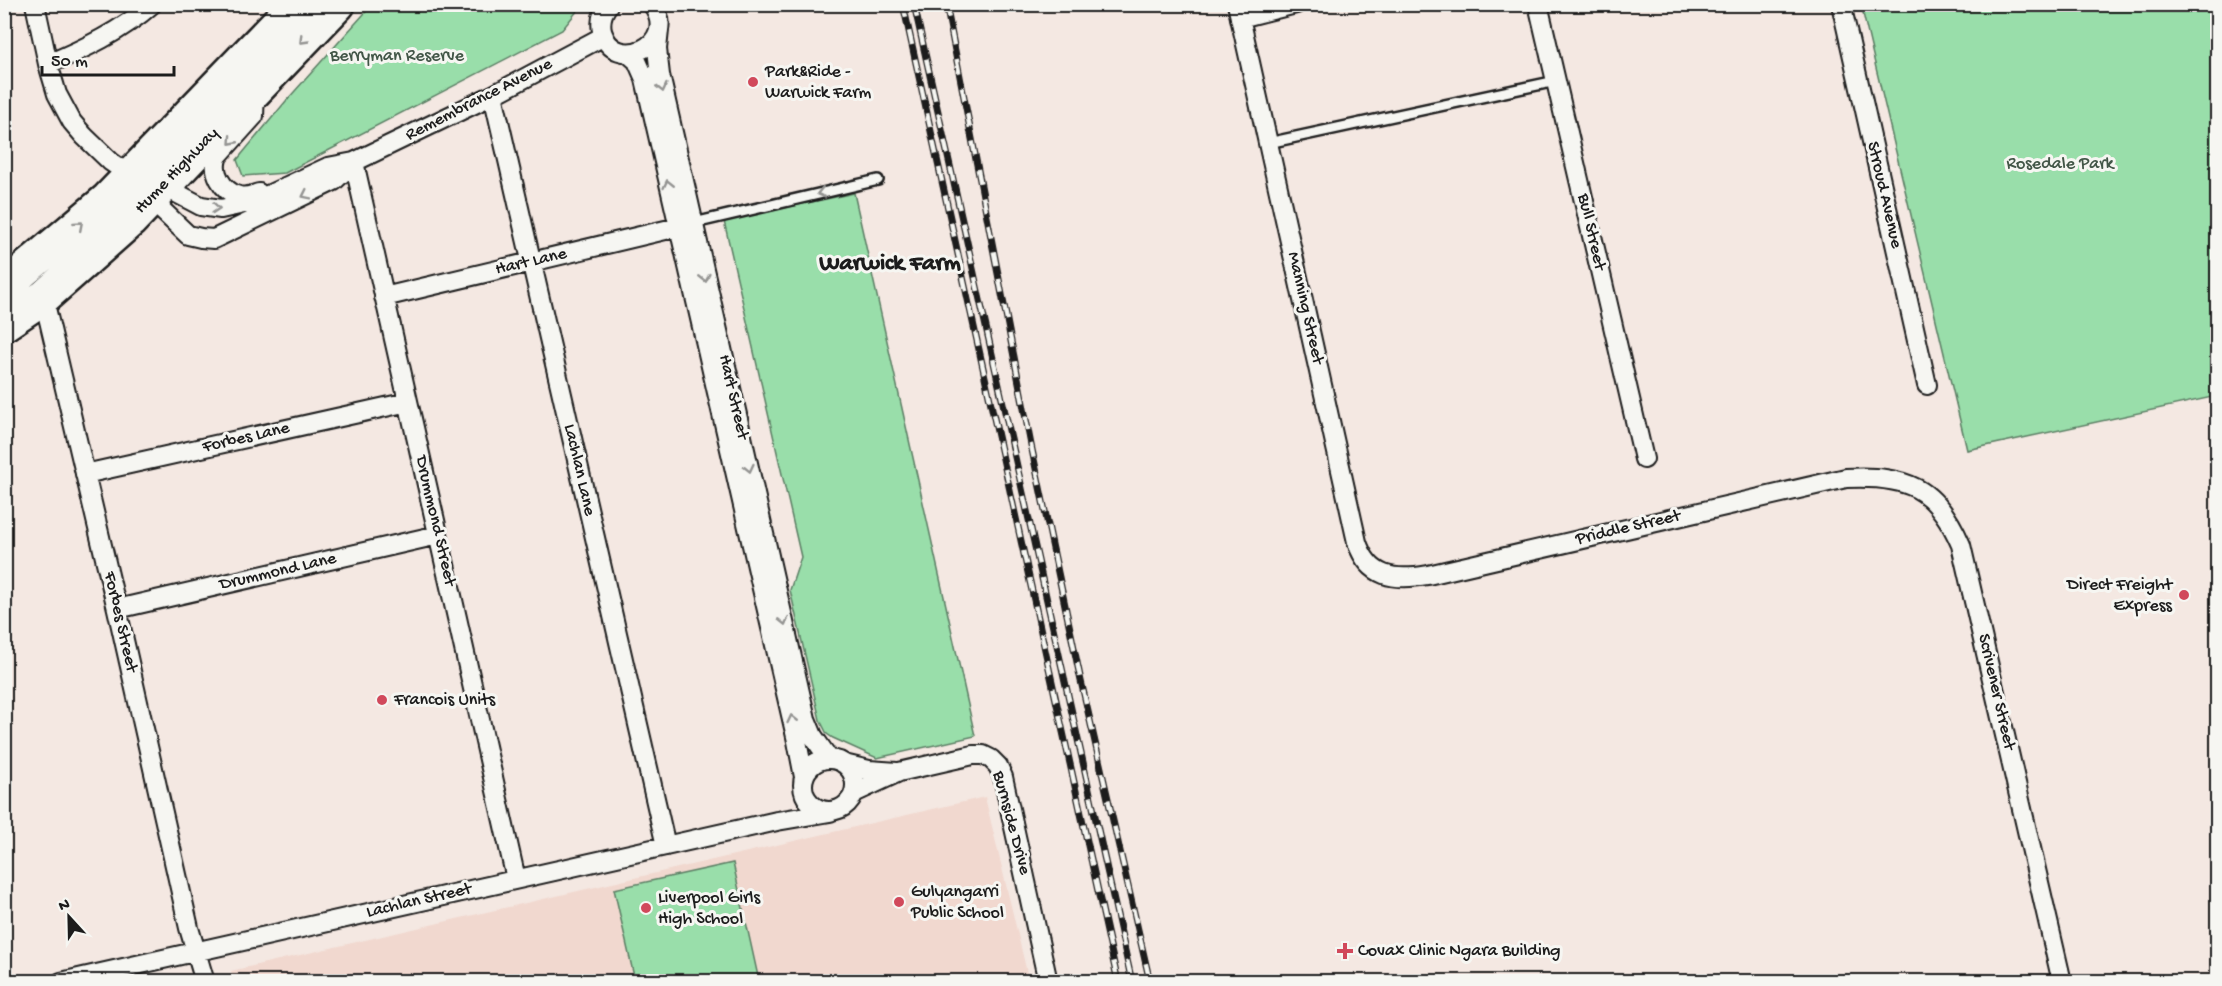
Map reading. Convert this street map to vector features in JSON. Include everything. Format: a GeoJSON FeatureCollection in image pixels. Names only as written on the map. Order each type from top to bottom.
{"type":"FeatureCollection","features":[{"type":"Feature","properties":{"kind":"highway","name":"Hume Highway"},"geometry":{"type":"LineString","coordinates":[[4,324],[44,297],[130,221],[148,187],[296,4]]}},
{"type":"Feature","properties":{"kind":"highway","name":"Hume Highway"},"geometry":{"type":"LineString","coordinates":[[4,287],[108,199],[148,187],[255,91],[338,4]]}},
{"type":"Feature","properties":{"kind":"street"},"geometry":{"type":"LineString","coordinates":[[35,4],[57,94],[72,122],[111,162],[148,187]]}},
{"type":"Feature","properties":{"kind":"street"},"geometry":{"type":"LineString","coordinates":[[48,64],[68,56],[125,25],[152,4]]}},
{"type":"Feature","properties":{"kind":"street"},"geometry":{"type":"LineString","coordinates":[[609,4],[602,18],[601,27],[604,36],[614,48],[628,53],[636,52],[651,44],[659,30]]}},
{"type":"Feature","properties":{"kind":"street"},"geometry":{"type":"LineString","coordinates":[[1239,11],[1296,4]]}},
{"type":"Feature","properties":{"kind":"street","name":"Bull Street"},"geometry":{"type":"LineString","coordinates":[[1538,4],[1644,459]]}},
{"type":"Feature","properties":{"kind":"street","name":"Stroud Avenue"},"geometry":{"type":"LineString","coordinates":[[1840,4],[1927,385]]}},
{"type":"Feature","properties":{"kind":"street","name":"Hart Street"},"geometry":{"type":"LineString","coordinates":[[653,5],[658,13],[657,49],[660,75],[685,225],[797,741],[804,785]]}},
{"type":"Feature","properties":{"kind":"street","name":"Manning Street"},"geometry":{"type":"LineString","coordinates":[[1239,11],[1361,555],[1380,573],[1394,578],[1410,578]]}},
{"type":"Feature","properties":{"kind":"street","name":"Remembrance Avenue"},"geometry":{"type":"LineString","coordinates":[[148,187],[210,208],[221,209],[253,202],[328,167],[354,162],[493,95],[604,36]]}},
{"type":"Feature","properties":{"kind":"street","name":"Hart Street"},"geometry":{"type":"LineString","coordinates":[[628,53],[637,61],[645,79],[685,225],[807,719],[813,736],[837,761]]}},
{"type":"Feature","properties":{"kind":"street","name":"Remembrance Avenue"},"geometry":{"type":"LineString","coordinates":[[255,91],[254,116],[218,156],[214,164],[216,175],[228,189],[240,196],[248,196],[294,183]]}},
{"type":"Feature","properties":{"kind":"street","name":"Lachlan Lane"},"geometry":{"type":"LineString","coordinates":[[493,95],[666,846]]}},
{"type":"Feature","properties":{"kind":"street","name":"Remembrance Avenue"},"geometry":{"type":"LineString","coordinates":[[148,187],[189,235],[214,238],[334,181],[354,162]]}},
{"type":"Feature","properties":{"kind":"street","name":"Drummond Street"},"geometry":{"type":"LineString","coordinates":[[354,162],[516,879]]}},
{"type":"Feature","properties":{"kind":"street","name":"Hart Lane"},"geometry":{"type":"LineString","coordinates":[[384,297],[685,225]]}},
{"type":"Feature","properties":{"kind":"street","name":"Forbes Street"},"geometry":{"type":"LineString","coordinates":[[34,263],[44,297],[196,951],[205,981]]}},
{"type":"Feature","properties":{"kind":"street","name":"Forbes Lane"},"geometry":{"type":"LineString","coordinates":[[85,474],[408,402]]}},
{"type":"Feature","properties":{"kind":"street","name":"Scrivener Street"},"geometry":{"type":"LineString","coordinates":[[1846,478],[1872,477],[1896,480],[1921,490],[1938,503],[1952,523],[1961,545],[2062,981]]}},
{"type":"Feature","properties":{"kind":"street","name":"Priddle Street"},"geometry":{"type":"LineString","coordinates":[[1410,578],[1846,478]]}},
{"type":"Feature","properties":{"kind":"street","name":"Drummond Lane"},"geometry":{"type":"LineString","coordinates":[[117,609],[438,535]]}},
{"type":"Feature","properties":{"kind":"street","name":"Burnside Drive"},"geometry":{"type":"LineString","coordinates":[[854,793],[899,772],[973,755],[983,755],[998,766],[1005,788],[1048,981]]}},
{"type":"Feature","properties":{"kind":"street"},"geometry":{"type":"LineString","coordinates":[[837,761],[854,777],[854,793],[845,806],[830,812],[777,820],[804,785],[808,769],[814,764],[837,761]]}},
{"type":"Feature","properties":{"kind":"street","name":"Burnside Drive"},"geometry":{"type":"LineString","coordinates":[[837,761],[870,770],[899,772]]}},
{"type":"Feature","properties":{"kind":"street"},"geometry":{"type":"LineString","coordinates":[[804,785],[814,807],[830,812]]}},
{"type":"Feature","properties":{"kind":"street","name":"Lachlan Street"},"geometry":{"type":"LineString","coordinates":[[61,981],[777,820]]}},
{"type":"Feature","properties":{"kind":"lane"},"geometry":{"type":"LineString","coordinates":[[1268,143],[1556,81]]}},
{"type":"Feature","properties":{"kind":"lane"},"geometry":{"type":"LineString","coordinates":[[685,225],[878,180]]}},
{"type":"Feature","properties":{"kind":"shaded area"},"geometry":{"type":"Polygon","coordinates":[[[985,797],[1029,981],[234,982],[231,971],[985,797]]]}},
{"type":"Feature","properties":{"kind":"green space","name":"Berryman Reserve"},"geometry":{"type":"Polygon","coordinates":[[[372,5],[582,5],[562,30],[285,173],[243,176],[237,160],[286,101],[372,5]]]}},
{"type":"Feature","properties":{"kind":"green space","name":"Rosedale Park"},"geometry":{"type":"Polygon","coordinates":[[[1861,5],[2217,5],[2217,396],[1967,450],[1861,5]]]}},
{"type":"Feature","properties":{"kind":"green space"},"geometry":{"type":"Polygon","coordinates":[[[854,193],[975,736],[877,758],[827,734],[820,720],[790,590],[801,557],[724,221],[854,193]]]}},
{"type":"Feature","properties":{"kind":"green space"},"geometry":{"type":"Polygon","coordinates":[[[733,863],[759,981],[635,981],[614,889],[733,863]]]}},
{"type":"Feature","properties":{"kind":"railway"},"geometry":{"type":"LineString","coordinates":[[903,4],[1118,982]]}},
{"type":"Feature","properties":{"kind":"railway"},"geometry":{"type":"LineString","coordinates":[[914,4],[1132,982]]}},
{"type":"Feature","properties":{"kind":"railway"},"geometry":{"type":"LineString","coordinates":[[946,4],[1031,445],[1081,681],[1150,982]]}},
{"type":"Feature","properties":{"kind":"place","name":"Park&Ride - Warwick Farm"},"geometry":{"type":"Point","coordinates":[753,82]}},
{"type":"Feature","properties":{"kind":"place","name":"Direct Freight Express"},"geometry":{"type":"Point","coordinates":[2184,595]}},
{"type":"Feature","properties":{"kind":"place","name":"Francois Units"},"geometry":{"type":"Point","coordinates":[382,700]}},
{"type":"Feature","properties":{"kind":"place","name":"Gulyangarri Public School"},"geometry":{"type":"Point","coordinates":[899,902]}},
{"type":"Feature","properties":{"kind":"place","name":"Liverpool Girls High School"},"geometry":{"type":"Point","coordinates":[646,908]}},
{"type":"Feature","properties":{"kind":"place","name":"Covax Clinic Ngara Building"},"geometry":{"type":"Point","coordinates":[1345,951]}},
{"type":"Feature","properties":{"kind":"district","name":"Warwick Farm"},"geometry":{"type":"Point","coordinates":[890,264]}}]}
